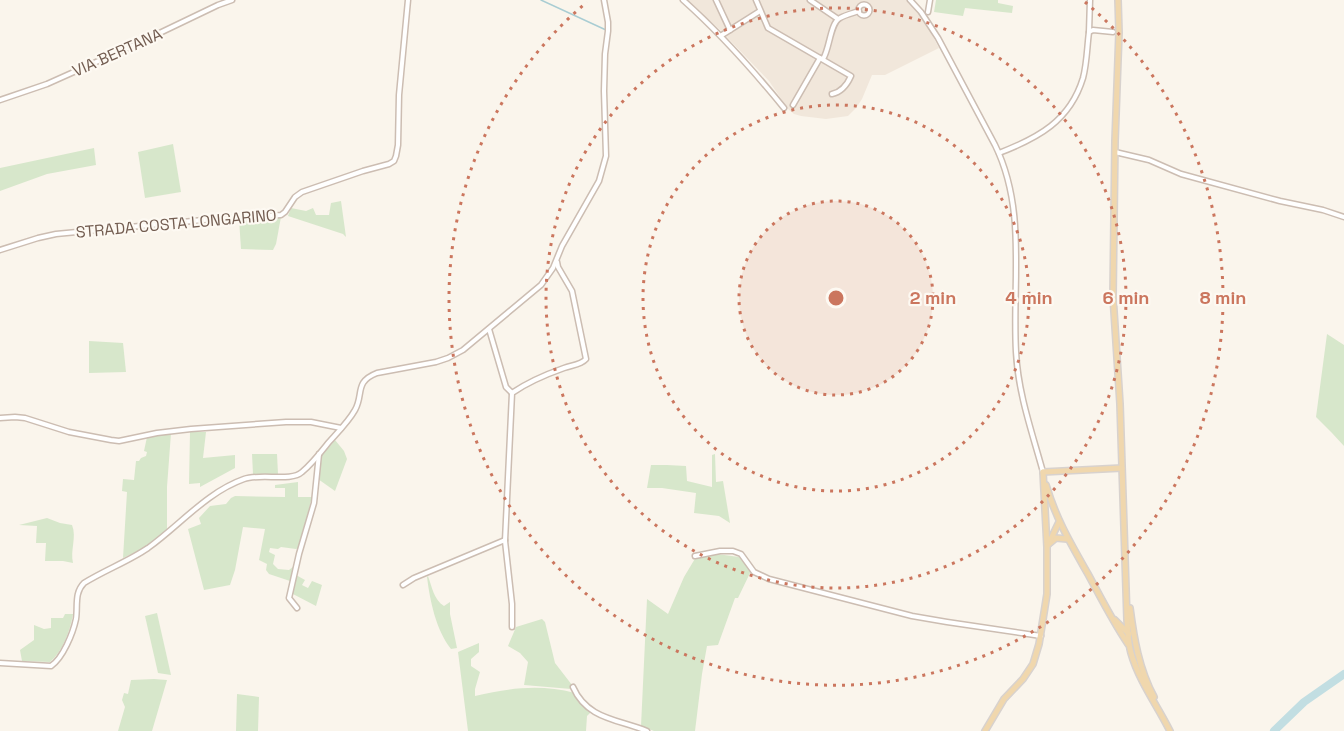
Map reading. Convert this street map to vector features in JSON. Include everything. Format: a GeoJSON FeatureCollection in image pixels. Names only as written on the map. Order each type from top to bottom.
{"type":"FeatureCollection","features":[{"type":"Feature","properties":{"kind":"main road"},"geometry":{"type":"LineString","coordinates":[[1118,0],[1113,296],[1128,633],[1131,654],[1145,687],[1159,710]]}},
{"type":"Feature","properties":{"kind":"main road"},"geometry":{"type":"LineString","coordinates":[[1043,472],[1122,468]]}},
{"type":"Feature","properties":{"kind":"main road"},"geometry":{"type":"LineString","coordinates":[[1043,472],[1058,520],[1122,636],[1130,645]]}},
{"type":"Feature","properties":{"kind":"main road"},"geometry":{"type":"LineString","coordinates":[[986,731],[1004,699],[1023,679],[1033,664],[1041,636],[1047,594],[1043,472]]}},
{"type":"Feature","properties":{"kind":"main road"},"geometry":{"type":"LineString","coordinates":[[1046,525],[1053,517],[1058,520]]}},
{"type":"Feature","properties":{"kind":"main road"},"geometry":{"type":"LineString","coordinates":[[1047,547],[1058,520]]}},
{"type":"Feature","properties":{"kind":"main road"},"geometry":{"type":"LineString","coordinates":[[1047,547],[1056,538],[1068,539]]}},
{"type":"Feature","properties":{"kind":"main road"},"geometry":{"type":"LineString","coordinates":[[1126,577],[1136,650]]}},
{"type":"Feature","properties":{"kind":"main road"},"geometry":{"type":"LineString","coordinates":[[1112,617],[1121,620],[1127,615]]}},
{"type":"Feature","properties":{"kind":"main road"},"geometry":{"type":"LineString","coordinates":[[1112,617],[1128,633],[1147,684],[1170,731]]}},
{"type":"Feature","properties":{"kind":"street","name":"VIA BERTANA"},"geometry":{"type":"LineString","coordinates":[[0,100],[47,84],[210,8],[232,0]]}},
{"type":"Feature","properties":{"kind":"street","name":"STRADA COSTA LONGARINO"},"geometry":{"type":"LineString","coordinates":[[0,250],[56,234],[281,215],[295,197],[303,192],[394,161],[398,145],[399,95],[408,0]]}},
{"type":"Feature","properties":{"kind":"street"},"geometry":{"type":"LineString","coordinates":[[0,663],[51,666],[60,658],[72,632],[76,620],[78,592],[84,583],[147,549],[230,485],[253,476],[290,477],[299,475],[356,409],[361,387],[368,376],[448,358],[463,350],[541,285],[599,181],[606,156],[604,91],[608,22],[604,0]]}},
{"type":"Feature","properties":{"kind":"street"},"geometry":{"type":"LineString","coordinates":[[683,0],[722,35],[784,108]]}},
{"type":"Feature","properties":{"kind":"street"},"geometry":{"type":"LineString","coordinates":[[716,0],[730,30]]}},
{"type":"Feature","properties":{"kind":"street"},"geometry":{"type":"LineString","coordinates":[[756,0],[768,28],[851,76],[839,93],[832,94]]}},
{"type":"Feature","properties":{"kind":"street"},"geometry":{"type":"LineString","coordinates":[[810,0],[838,19]]}},
{"type":"Feature","properties":{"kind":"street"},"geometry":{"type":"LineString","coordinates":[[928,12],[930,0]]}},
{"type":"Feature","properties":{"kind":"street"},"geometry":{"type":"LineString","coordinates":[[999,153],[1037,137],[1060,119],[1077,94],[1083,79],[1086,61],[1089,0]]}},
{"type":"Feature","properties":{"kind":"street"},"geometry":{"type":"LineString","coordinates":[[913,1],[938,38],[999,153],[1009,182],[1017,241],[1016,351],[1018,373],[1043,472]]}},
{"type":"Feature","properties":{"kind":"street"},"geometry":{"type":"LineString","coordinates":[[862,2],[869,7],[866,15],[859,11],[862,2]]}},
{"type":"Feature","properties":{"kind":"street"},"geometry":{"type":"LineString","coordinates":[[722,35],[760,11]]}},
{"type":"Feature","properties":{"kind":"street"},"geometry":{"type":"LineString","coordinates":[[793,105],[827,51],[834,25],[838,19],[859,11]]}},
{"type":"Feature","properties":{"kind":"street"},"geometry":{"type":"LineString","coordinates":[[1089,32],[1093,30],[1113,32]]}},
{"type":"Feature","properties":{"kind":"street"},"geometry":{"type":"LineString","coordinates":[[1115,152],[1149,160],[1192,177],[1344,217]]}},
{"type":"Feature","properties":{"kind":"street"},"geometry":{"type":"LineString","coordinates":[[512,393],[553,372],[581,364],[586,359],[572,291],[556,261]]}},
{"type":"Feature","properties":{"kind":"street"},"geometry":{"type":"LineString","coordinates":[[489,329],[507,387],[512,393],[505,540],[512,604],[512,627]]}},
{"type":"Feature","properties":{"kind":"street"},"geometry":{"type":"LineString","coordinates":[[0,418],[26,418],[69,432],[119,441],[191,429],[286,422],[311,422],[341,428]]}},
{"type":"Feature","properties":{"kind":"street"},"geometry":{"type":"LineString","coordinates":[[297,608],[289,598],[314,502],[319,453]]}},
{"type":"Feature","properties":{"kind":"street"},"geometry":{"type":"LineString","coordinates":[[403,585],[414,578],[505,540]]}},
{"type":"Feature","properties":{"kind":"street"},"geometry":{"type":"LineString","coordinates":[[695,556],[733,551],[741,554],[754,572],[769,579],[912,615],[1041,636]]}},
{"type":"Feature","properties":{"kind":"street"},"geometry":{"type":"LineString","coordinates":[[573,687],[592,711],[647,731]]}},
{"type":"Feature","properties":{"kind":"shaded area"},"geometry":{"type":"Polygon","coordinates":[[[687,0],[907,0],[924,20],[939,48],[885,75],[872,75],[862,99],[848,116],[826,119],[801,116],[788,109],[769,81],[720,30],[687,0]]]}},
{"type":"Feature","properties":{"kind":"green space"},"geometry":{"type":"Polygon","coordinates":[[[936,0],[998,0],[998,3],[1013,6],[1012,13],[965,8],[963,16],[934,12],[936,0]]]}},
{"type":"Feature","properties":{"kind":"green space"},"geometry":{"type":"Polygon","coordinates":[[[173,144],[181,192],[145,198],[138,152],[173,144]]]}},
{"type":"Feature","properties":{"kind":"green space"},"geometry":{"type":"Polygon","coordinates":[[[94,148],[96,165],[47,174],[0,191],[0,168],[94,148]]]}},
{"type":"Feature","properties":{"kind":"green space"},"geometry":{"type":"Polygon","coordinates":[[[341,201],[346,237],[288,216],[291,208],[306,211],[313,208],[316,215],[329,215],[331,203],[341,201]]]}},
{"type":"Feature","properties":{"kind":"green space"},"geometry":{"type":"Polygon","coordinates":[[[281,217],[273,250],[241,249],[239,219],[281,217]]]}},
{"type":"Feature","properties":{"kind":"green space"},"geometry":{"type":"Polygon","coordinates":[[[1327,334],[1344,345],[1344,446],[1316,417],[1327,334]]]}},
{"type":"Feature","properties":{"kind":"green space"},"geometry":{"type":"Polygon","coordinates":[[[89,341],[123,343],[126,372],[89,373],[89,341]]]}},
{"type":"Feature","properties":{"kind":"green space"},"geometry":{"type":"Polygon","coordinates":[[[190,432],[206,432],[203,458],[235,455],[235,468],[200,487],[200,483],[189,484],[190,432]]]}},
{"type":"Feature","properties":{"kind":"green space"},"geometry":{"type":"Polygon","coordinates":[[[171,433],[167,531],[146,547],[123,558],[127,492],[122,491],[123,479],[134,480],[136,461],[146,456],[147,452],[144,451],[147,437],[171,433]]]}},
{"type":"Feature","properties":{"kind":"green space"},"geometry":{"type":"Polygon","coordinates":[[[335,440],[347,459],[335,491],[318,479],[322,455],[335,440]]]}},
{"type":"Feature","properties":{"kind":"green space"},"geometry":{"type":"Polygon","coordinates":[[[252,454],[277,454],[278,474],[253,474],[252,454]]]}},
{"type":"Feature","properties":{"kind":"green space"},"geometry":{"type":"Polygon","coordinates":[[[715,454],[716,482],[723,481],[730,523],[719,516],[694,513],[696,493],[647,488],[651,465],[686,466],[687,481],[712,487],[712,455],[715,454]]]}},
{"type":"Feature","properties":{"kind":"green space"},"geometry":{"type":"Polygon","coordinates":[[[298,482],[298,497],[312,497],[299,548],[270,548],[269,552],[275,555],[273,564],[278,569],[289,570],[294,566],[290,581],[269,574],[266,570],[267,564],[259,560],[265,529],[243,527],[230,585],[204,590],[188,529],[201,524],[199,518],[210,506],[226,504],[235,496],[285,497],[285,488],[275,488],[275,485],[298,482]]]}},
{"type":"Feature","properties":{"kind":"green space"},"geometry":{"type":"Polygon","coordinates":[[[47,518],[72,525],[73,563],[45,561],[46,543],[36,543],[37,526],[19,525],[47,518]]]}},
{"type":"Feature","properties":{"kind":"green space"},"geometry":{"type":"Polygon","coordinates":[[[717,554],[739,557],[751,571],[738,598],[735,598],[718,645],[707,646],[695,731],[654,731],[641,726],[647,599],[668,614],[684,577],[696,557],[717,554]]]}},
{"type":"Feature","properties":{"kind":"green space"},"geometry":{"type":"Polygon","coordinates":[[[296,575],[305,580],[302,585],[308,588],[312,581],[322,585],[316,606],[291,593],[296,575]]]}},
{"type":"Feature","properties":{"kind":"green space"},"geometry":{"type":"Polygon","coordinates":[[[428,576],[438,600],[444,606],[450,602],[450,614],[457,648],[451,649],[434,615],[428,576]]]}},
{"type":"Feature","properties":{"kind":"green space"},"geometry":{"type":"Polygon","coordinates":[[[157,613],[171,675],[158,673],[145,616],[157,613]]]}},
{"type":"Feature","properties":{"kind":"green space"},"geometry":{"type":"Polygon","coordinates":[[[65,614],[73,614],[72,620],[65,640],[55,657],[50,662],[22,661],[20,650],[34,640],[34,625],[44,629],[51,628],[51,618],[63,618],[65,614]]]}},
{"type":"Feature","properties":{"kind":"green space"},"geometry":{"type":"Polygon","coordinates":[[[542,619],[545,622],[555,663],[572,685],[571,689],[524,685],[528,662],[520,653],[508,646],[516,627],[542,619]]]}},
{"type":"Feature","properties":{"kind":"green space"},"geometry":{"type":"Polygon","coordinates":[[[479,643],[479,652],[471,659],[471,666],[480,672],[475,696],[525,688],[575,693],[591,712],[587,716],[586,731],[468,731],[458,652],[479,643]]]}},
{"type":"Feature","properties":{"kind":"green space"},"geometry":{"type":"Polygon","coordinates":[[[131,680],[167,680],[152,731],[118,731],[125,707],[122,700],[124,693],[128,694],[131,680]]]}},
{"type":"Feature","properties":{"kind":"green space"},"geometry":{"type":"Polygon","coordinates":[[[237,694],[259,697],[258,731],[236,731],[237,694]]]}},
{"type":"Feature","properties":{"kind":"waterway"},"geometry":{"type":"LineString","coordinates":[[541,0],[606,30]]}},
{"type":"Feature","properties":{"kind":"waterway"},"geometry":{"type":"LineString","coordinates":[[1274,731],[1304,702],[1344,674]]}}]}
